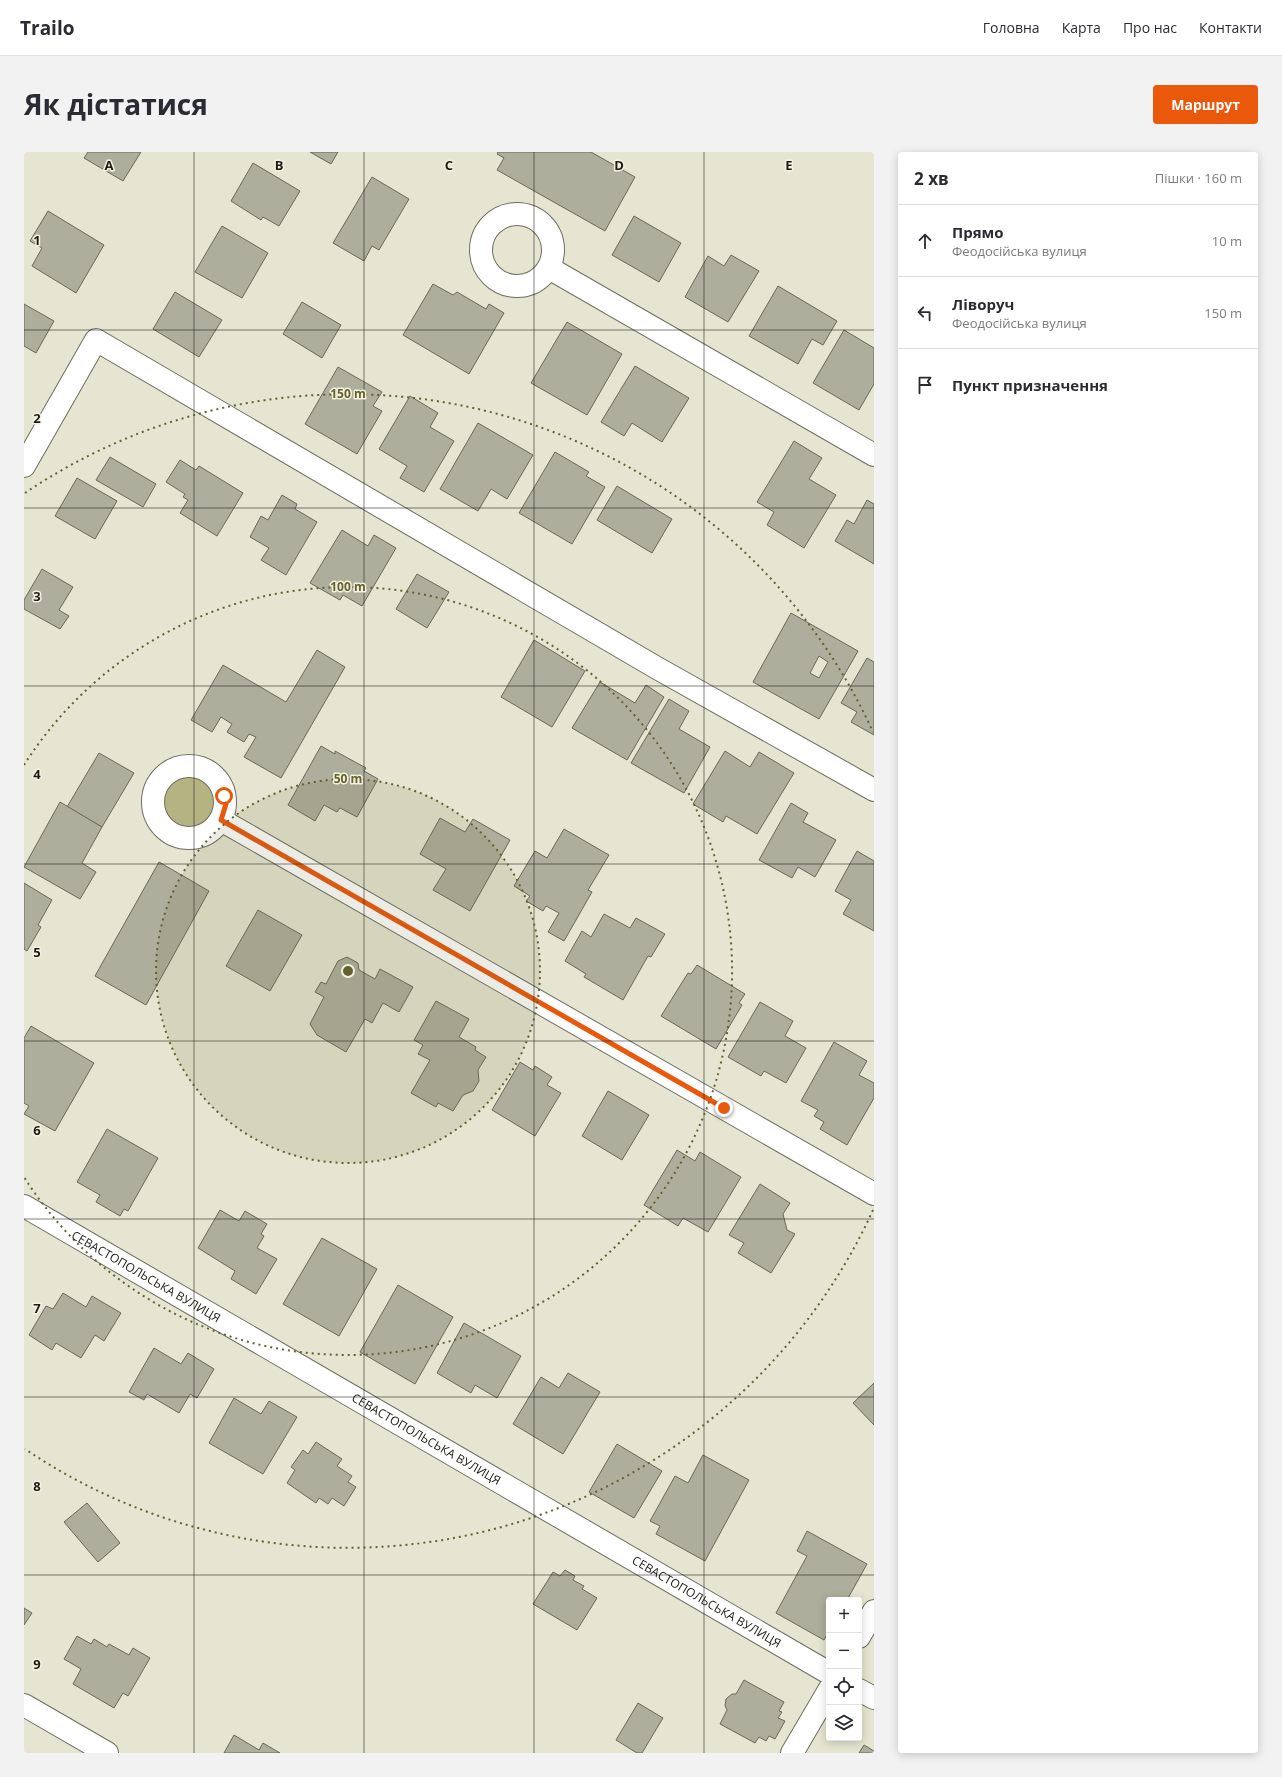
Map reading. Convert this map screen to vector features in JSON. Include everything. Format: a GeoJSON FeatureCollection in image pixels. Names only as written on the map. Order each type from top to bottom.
{"type":"FeatureCollection","features":[{"type":"Feature","properties":{"kind":"street"},"geometry":{"type":"LineString","coordinates":[[549,268],[874,455]]}},
{"type":"Feature","properties":{"kind":"street"},"geometry":{"type":"LineString","coordinates":[[24,466],[96,340],[656,668],[874,790]]}},
{"type":"Feature","properties":{"kind":"street"},"geometry":{"type":"LineString","coordinates":[[221,820],[874,1194]]}},
{"type":"Feature","properties":{"kind":"street","name":"СЕВАСТОПОЛЬСЬКА ВУЛИЦЯ"},"geometry":{"type":"LineString","coordinates":[[24,1206],[826,1671]]}},
{"type":"Feature","properties":{"kind":"street"},"geometry":{"type":"LineString","coordinates":[[861,1633],[874,1611]]}},
{"type":"Feature","properties":{"kind":"street"},"geometry":{"type":"LineString","coordinates":[[862,1692],[874,1698]]}},
{"type":"Feature","properties":{"kind":"street"},"geometry":{"type":"LineString","coordinates":[[792,1753],[826,1695]]}},
{"type":"Feature","properties":{"kind":"street"},"geometry":{"type":"LineString","coordinates":[[24,1705],[107,1753]]}},
{"type":"Feature","properties":{"kind":"shaded area"},"geometry":{"type":"Polygon","coordinates":[[[189,766],[203,769],[215,776],[222,788],[225,802],[222,816],[215,828],[203,835],[189,838],[175,835],[163,828],[156,816],[153,802],[156,788],[163,776],[175,769],[189,766]]]}},
{"type":"Feature","properties":{"kind":"building"},"geometry":{"type":"Polygon","coordinates":[[[88,152],[141,152],[123,181],[84,158],[88,152]]]}},
{"type":"Feature","properties":{"kind":"building"},"geometry":{"type":"Polygon","coordinates":[[[310,152],[338,152],[331,164],[310,152]]]}},
{"type":"Feature","properties":{"kind":"building"},"geometry":{"type":"Polygon","coordinates":[[[498,152],[591,152],[635,177],[605,231],[497,170],[504,158],[497,154],[498,152]]]}},
{"type":"Feature","properties":{"kind":"building"},"geometry":{"type":"Polygon","coordinates":[[[253,163],[300,191],[279,226],[263,217],[261,220],[231,201],[253,163]]]}},
{"type":"Feature","properties":{"kind":"building"},"geometry":{"type":"Polygon","coordinates":[[[372,177],[409,199],[379,250],[372,246],[364,261],[333,243],[372,177]]]}},
{"type":"Feature","properties":{"kind":"building"},"geometry":{"type":"Polygon","coordinates":[[[48,211],[104,245],[76,293],[32,266],[42,248],[30,241],[48,211]]]}},
{"type":"Feature","properties":{"kind":"building"},"geometry":{"type":"Polygon","coordinates":[[[634,216],[681,243],[659,282],[612,255],[634,216]]]}},
{"type":"Feature","properties":{"kind":"building"},"geometry":{"type":"Polygon","coordinates":[[[222,226],[268,253],[242,298],[195,272],[222,226]]]}},
{"type":"Feature","properties":{"kind":"building"},"geometry":{"type":"Polygon","coordinates":[[[731,255],[759,271],[728,322],[685,297],[708,256],[724,266],[731,255]]]}},
{"type":"Feature","properties":{"kind":"building"},"geometry":{"type":"Polygon","coordinates":[[[433,284],[453,295],[457,292],[486,309],[489,304],[504,313],[469,374],[403,335],[433,284]]]}},
{"type":"Feature","properties":{"kind":"building"},"geometry":{"type":"Polygon","coordinates":[[[778,286],[837,321],[823,345],[812,339],[798,364],[749,336],[778,286]]]}},
{"type":"Feature","properties":{"kind":"building"},"geometry":{"type":"Polygon","coordinates":[[[175,292],[222,320],[199,357],[153,329],[175,292]]]}},
{"type":"Feature","properties":{"kind":"building"},"geometry":{"type":"Polygon","coordinates":[[[302,302],[341,325],[322,358],[283,334],[302,302]]]}},
{"type":"Feature","properties":{"kind":"building"},"geometry":{"type":"Polygon","coordinates":[[[24,304],[54,321],[36,353],[24,346],[24,304]]]}},
{"type":"Feature","properties":{"kind":"building"},"geometry":{"type":"Polygon","coordinates":[[[567,322],[622,354],[587,415],[531,383],[567,322]]]}},
{"type":"Feature","properties":{"kind":"building"},"geometry":{"type":"Polygon","coordinates":[[[844,330],[874,348],[874,384],[859,410],[813,383],[844,330]]]}},
{"type":"Feature","properties":{"kind":"building"},"geometry":{"type":"Polygon","coordinates":[[[635,366],[689,398],[662,442],[632,423],[624,436],[601,422],[635,366]]]}},
{"type":"Feature","properties":{"kind":"building"},"geometry":{"type":"Polygon","coordinates":[[[338,367],[382,392],[373,406],[382,411],[357,454],[305,424],[338,367]]]}},
{"type":"Feature","properties":{"kind":"building"},"geometry":{"type":"Polygon","coordinates":[[[410,396],[438,413],[430,427],[454,441],[424,492],[400,478],[407,466],[379,449],[410,396]]]}},
{"type":"Feature","properties":{"kind":"building"},"geometry":{"type":"Polygon","coordinates":[[[478,423],[533,455],[507,499],[491,489],[478,511],[440,489],[478,423]]]}},
{"type":"Feature","properties":{"kind":"building"},"geometry":{"type":"Polygon","coordinates":[[[794,441],[822,458],[809,479],[836,495],[804,548],[767,525],[774,512],[757,502],[794,441]]]}},
{"type":"Feature","properties":{"kind":"building"},"geometry":{"type":"Polygon","coordinates":[[[555,452],[589,472],[586,476],[605,487],[572,544],[519,513],[555,452]]]}},
{"type":"Feature","properties":{"kind":"building"},"geometry":{"type":"Polygon","coordinates":[[[110,457],[156,484],[143,507],[96,480],[110,457]]]}},
{"type":"Feature","properties":{"kind":"building"},"geometry":{"type":"Polygon","coordinates":[[[180,460],[196,470],[199,466],[243,493],[217,536],[180,513],[188,500],[183,497],[185,494],[166,482],[180,460]]]}},
{"type":"Feature","properties":{"kind":"building"},"geometry":{"type":"Polygon","coordinates":[[[77,478],[117,501],[95,539],[55,516],[77,478]]]}},
{"type":"Feature","properties":{"kind":"building"},"geometry":{"type":"Polygon","coordinates":[[[617,486],[672,519],[652,553],[597,520],[617,486]]]}},
{"type":"Feature","properties":{"kind":"building"},"geometry":{"type":"Polygon","coordinates":[[[282,495],[297,504],[295,509],[317,522],[286,575],[261,560],[269,548],[250,537],[261,516],[268,520],[282,495]]]}},
{"type":"Feature","properties":{"kind":"building"},"geometry":{"type":"Polygon","coordinates":[[[867,500],[874,504],[874,564],[835,541],[847,520],[854,524],[867,500]]]}},
{"type":"Feature","properties":{"kind":"building"},"geometry":{"type":"Polygon","coordinates":[[[342,530],[368,546],[374,535],[396,548],[362,606],[343,595],[340,600],[310,583],[342,530]]]}},
{"type":"Feature","properties":{"kind":"building"},"geometry":{"type":"Polygon","coordinates":[[[42,569],[73,587],[59,610],[69,616],[60,629],[24,609],[24,600],[42,569]]]}},
{"type":"Feature","properties":{"kind":"building"},"geometry":{"type":"Polygon","coordinates":[[[417,574],[449,592],[427,628],[396,609],[417,574]]]}},
{"type":"Feature","properties":{"kind":"building"},"geometry":{"type":"Polygon","coordinates":[[[791,613],[858,651],[819,719],[753,682],[791,613]],[[819,656],[810,673],[819,678],[828,662],[819,656]]]}},
{"type":"Feature","properties":{"kind":"building"},"geometry":{"type":"Polygon","coordinates":[[[534,640],[585,671],[552,727],[501,697],[534,640]]]}},
{"type":"Feature","properties":{"kind":"building"},"geometry":{"type":"Polygon","coordinates":[[[317,650],[345,667],[281,778],[244,757],[256,737],[249,734],[244,742],[227,732],[232,724],[221,717],[212,732],[191,720],[223,665],[286,702],[317,650]]]}},
{"type":"Feature","properties":{"kind":"building"},"geometry":{"type":"Polygon","coordinates":[[[867,658],[874,662],[874,735],[851,722],[857,712],[841,703],[867,658]]]}},
{"type":"Feature","properties":{"kind":"building"},"geometry":{"type":"Polygon","coordinates":[[[600,682],[635,703],[646,685],[664,697],[627,760],[572,728],[600,682]]]}},
{"type":"Feature","properties":{"kind":"building"},"geometry":{"type":"Polygon","coordinates":[[[669,699],[689,711],[679,729],[710,747],[684,793],[631,763],[669,699]]]}},
{"type":"Feature","properties":{"kind":"building"},"geometry":{"type":"Polygon","coordinates":[[[321,746],[335,754],[335,751],[366,768],[364,771],[378,779],[357,817],[340,808],[337,812],[324,805],[315,821],[288,805],[321,746]]]}},
{"type":"Feature","properties":{"kind":"building"},"geometry":{"type":"Polygon","coordinates":[[[725,751],[750,767],[759,752],[794,773],[757,834],[726,816],[723,822],[693,804],[725,751]]]}},
{"type":"Feature","properties":{"kind":"building"},"geometry":{"type":"Polygon","coordinates":[[[99,753],[134,773],[102,827],[67,807],[99,753]]]}},
{"type":"Feature","properties":{"kind":"building"},"geometry":{"type":"Polygon","coordinates":[[[60,802],[102,827],[82,863],[96,872],[80,899],[24,867],[60,802]]]}},
{"type":"Feature","properties":{"kind":"building"},"geometry":{"type":"Polygon","coordinates":[[[791,803],[808,813],[803,822],[836,840],[815,877],[798,867],[792,878],[759,860],[791,803]]]}},
{"type":"Feature","properties":{"kind":"building"},"geometry":{"type":"Polygon","coordinates":[[[440,818],[465,832],[473,819],[510,840],[470,911],[433,890],[446,869],[420,854],[440,818]]]}},
{"type":"Feature","properties":{"kind":"building"},"geometry":{"type":"Polygon","coordinates":[[[564,829],[609,855],[588,890],[592,892],[564,941],[548,932],[559,913],[546,906],[543,911],[526,901],[530,896],[514,886],[535,851],[547,858],[564,829]]]}},
{"type":"Feature","properties":{"kind":"building"},"geometry":{"type":"Polygon","coordinates":[[[857,851],[874,861],[874,931],[843,914],[851,900],[835,891],[857,851]]]}},
{"type":"Feature","properties":{"kind":"building"},"geometry":{"type":"Polygon","coordinates":[[[159,862],[209,891],[146,1005],[95,976],[159,862]]]}},
{"type":"Feature","properties":{"kind":"building"},"geometry":{"type":"Polygon","coordinates":[[[24,883],[52,900],[38,925],[41,927],[27,951],[24,949],[24,883]]]}},
{"type":"Feature","properties":{"kind":"building"},"geometry":{"type":"Polygon","coordinates":[[[258,910],[302,935],[270,991],[226,966],[258,910]]]}},
{"type":"Feature","properties":{"kind":"building"},"geometry":{"type":"Polygon","coordinates":[[[604,914],[630,928],[636,918],[665,934],[651,957],[648,956],[623,1000],[584,977],[586,974],[565,961],[582,931],[591,937],[604,914]]]}},
{"type":"Feature","properties":{"kind":"building"},"geometry":{"type":"Polygon","coordinates":[[[347,957],[358,963],[359,970],[375,979],[380,969],[413,987],[399,1012],[383,1003],[372,1023],[365,1019],[346,1052],[317,1035],[310,1024],[324,997],[315,992],[321,982],[326,984],[338,961],[347,957]]]}},
{"type":"Feature","properties":{"kind":"building"},"geometry":{"type":"Polygon","coordinates":[[[697,965],[745,994],[739,1003],[742,1005],[716,1049],[661,1016],[688,973],[691,974],[697,965]]]}},
{"type":"Feature","properties":{"kind":"building"},"geometry":{"type":"Polygon","coordinates":[[[436,1001],[469,1019],[459,1037],[476,1047],[475,1050],[486,1057],[478,1070],[479,1081],[473,1091],[463,1095],[453,1111],[438,1103],[436,1107],[411,1093],[430,1060],[418,1054],[423,1045],[414,1040],[436,1001]]]}},
{"type":"Feature","properties":{"kind":"building"},"geometry":{"type":"Polygon","coordinates":[[[760,1002],[793,1021],[785,1036],[806,1048],[786,1083],[764,1071],[761,1076],[728,1057],[760,1002]]]}},
{"type":"Feature","properties":{"kind":"building"},"geometry":{"type":"Polygon","coordinates":[[[31,1026],[94,1063],[55,1131],[24,1114],[29,1106],[24,1103],[24,1038],[31,1026]]]}},
{"type":"Feature","properties":{"kind":"building"},"geometry":{"type":"Polygon","coordinates":[[[834,1042],[867,1061],[859,1075],[874,1083],[874,1098],[847,1145],[820,1129],[824,1122],[814,1116],[818,1110],[801,1101],[834,1042]]]}},
{"type":"Feature","properties":{"kind":"building"},"geometry":{"type":"Polygon","coordinates":[[[520,1062],[533,1070],[535,1066],[552,1077],[547,1085],[561,1093],[535,1136],[492,1110],[520,1062]]]}},
{"type":"Feature","properties":{"kind":"building"},"geometry":{"type":"Polygon","coordinates":[[[608,1091],[649,1115],[622,1160],[582,1136],[608,1091]]]}},
{"type":"Feature","properties":{"kind":"building"},"geometry":{"type":"Polygon","coordinates":[[[107,1129],[158,1158],[128,1211],[124,1209],[120,1216],[96,1202],[100,1195],[77,1182],[107,1129]]]}},
{"type":"Feature","properties":{"kind":"building"},"geometry":{"type":"Polygon","coordinates":[[[677,1150],[695,1161],[700,1152],[741,1177],[708,1232],[683,1218],[678,1226],[644,1205],[677,1150]]]}},
{"type":"Feature","properties":{"kind":"building"},"geometry":{"type":"Polygon","coordinates":[[[760,1184],[790,1203],[783,1214],[787,1230],[795,1234],[771,1273],[738,1253],[744,1243],[729,1235],[760,1184]]]}},
{"type":"Feature","properties":{"kind":"building"},"geometry":{"type":"Polygon","coordinates":[[[220,1210],[239,1221],[245,1211],[267,1224],[261,1234],[264,1236],[257,1248],[277,1259],[256,1294],[231,1279],[235,1271],[198,1248],[220,1210]]]}},
{"type":"Feature","properties":{"kind":"building"},"geometry":{"type":"Polygon","coordinates":[[[322,1238],[377,1269],[339,1336],[283,1304],[322,1238]]]}},
{"type":"Feature","properties":{"kind":"building"},"geometry":{"type":"Polygon","coordinates":[[[398,1285],[453,1317],[415,1384],[360,1352],[398,1285]]]}},
{"type":"Feature","properties":{"kind":"building"},"geometry":{"type":"Polygon","coordinates":[[[63,1293],[86,1307],[92,1296],[121,1313],[104,1341],[95,1335],[81,1358],[56,1343],[52,1350],[29,1335],[46,1306],[53,1309],[63,1293]]]}},
{"type":"Feature","properties":{"kind":"building"},"geometry":{"type":"Polygon","coordinates":[[[464,1323],[521,1356],[497,1398],[475,1385],[471,1393],[437,1373],[464,1323]]]}},
{"type":"Feature","properties":{"kind":"building"},"geometry":{"type":"Polygon","coordinates":[[[154,1348],[181,1364],[188,1353],[214,1369],[197,1398],[190,1394],[179,1413],[147,1394],[144,1400],[129,1392],[154,1348]]]}},
{"type":"Feature","properties":{"kind":"building"},"geometry":{"type":"Polygon","coordinates":[[[568,1373],[600,1392],[563,1454],[513,1424],[541,1377],[559,1388],[568,1373]]]}},
{"type":"Feature","properties":{"kind":"building"},"geometry":{"type":"Polygon","coordinates":[[[874,1383],[874,1425],[853,1403],[874,1383]]]}},
{"type":"Feature","properties":{"kind":"building"},"geometry":{"type":"Polygon","coordinates":[[[234,1398],[261,1414],[269,1401],[297,1417],[263,1474],[209,1443],[234,1398]]]}},
{"type":"Feature","properties":{"kind":"building"},"geometry":{"type":"Polygon","coordinates":[[[316,1442],[342,1459],[337,1466],[352,1476],[348,1482],[356,1487],[344,1506],[332,1498],[328,1504],[319,1498],[316,1503],[287,1483],[295,1470],[291,1467],[303,1450],[308,1454],[316,1442]]]}},
{"type":"Feature","properties":{"kind":"building"},"geometry":{"type":"Polygon","coordinates":[[[617,1444],[662,1471],[634,1518],[589,1492],[617,1444]]]}},
{"type":"Feature","properties":{"kind":"building"},"geometry":{"type":"Polygon","coordinates":[[[703,1455],[749,1480],[705,1561],[656,1534],[660,1526],[650,1521],[675,1476],[688,1483],[703,1455]]]}},
{"type":"Feature","properties":{"kind":"building"},"geometry":{"type":"Polygon","coordinates":[[[87,1503],[120,1543],[98,1562],[64,1522],[87,1503]]]}},
{"type":"Feature","properties":{"kind":"building"},"geometry":{"type":"Polygon","coordinates":[[[807,1531],[867,1564],[849,1597],[826,1597],[826,1636],[824,1640],[776,1613],[807,1556],[797,1551],[807,1531]]]}},
{"type":"Feature","properties":{"kind":"building"},"geometry":{"type":"Polygon","coordinates":[[[565,1570],[575,1576],[573,1580],[584,1586],[582,1589],[597,1598],[577,1630],[533,1604],[553,1572],[560,1576],[565,1570]]]}},
{"type":"Feature","properties":{"kind":"building"},"geometry":{"type":"Polygon","coordinates":[[[24,1608],[32,1613],[24,1625],[24,1608]]]}},
{"type":"Feature","properties":{"kind":"building"},"geometry":{"type":"Polygon","coordinates":[[[77,1636],[91,1644],[94,1639],[107,1647],[109,1644],[129,1655],[133,1648],[150,1658],[128,1696],[123,1693],[114,1708],[73,1684],[81,1669],[64,1659],[77,1636]]]}},
{"type":"Feature","properties":{"kind":"building"},"geometry":{"type":"Polygon","coordinates":[[[744,1680],[784,1702],[779,1711],[782,1712],[778,1718],[785,1721],[775,1739],[769,1736],[766,1741],[759,1737],[755,1743],[720,1724],[727,1710],[725,1706],[726,1699],[732,1694],[736,1694],[744,1680]]]}},
{"type":"Feature","properties":{"kind":"building"},"geometry":{"type":"Polygon","coordinates":[[[638,1703],[663,1718],[642,1753],[637,1753],[616,1740],[638,1703]]]}},
{"type":"Feature","properties":{"kind":"building"},"geometry":{"type":"Polygon","coordinates":[[[234,1735],[259,1750],[263,1743],[280,1753],[224,1753],[234,1735]]]}},
{"type":"Feature","properties":{"kind":"building"},"geometry":{"type":"Polygon","coordinates":[[[864,1745],[874,1751],[874,1753],[859,1753],[864,1745]]]}},
{"type":"Feature","properties":{"kind":"route"},"geometry":{"type":"LineString","coordinates":[[224,796],[226,804],[221,820],[724,1108]]}}]}
